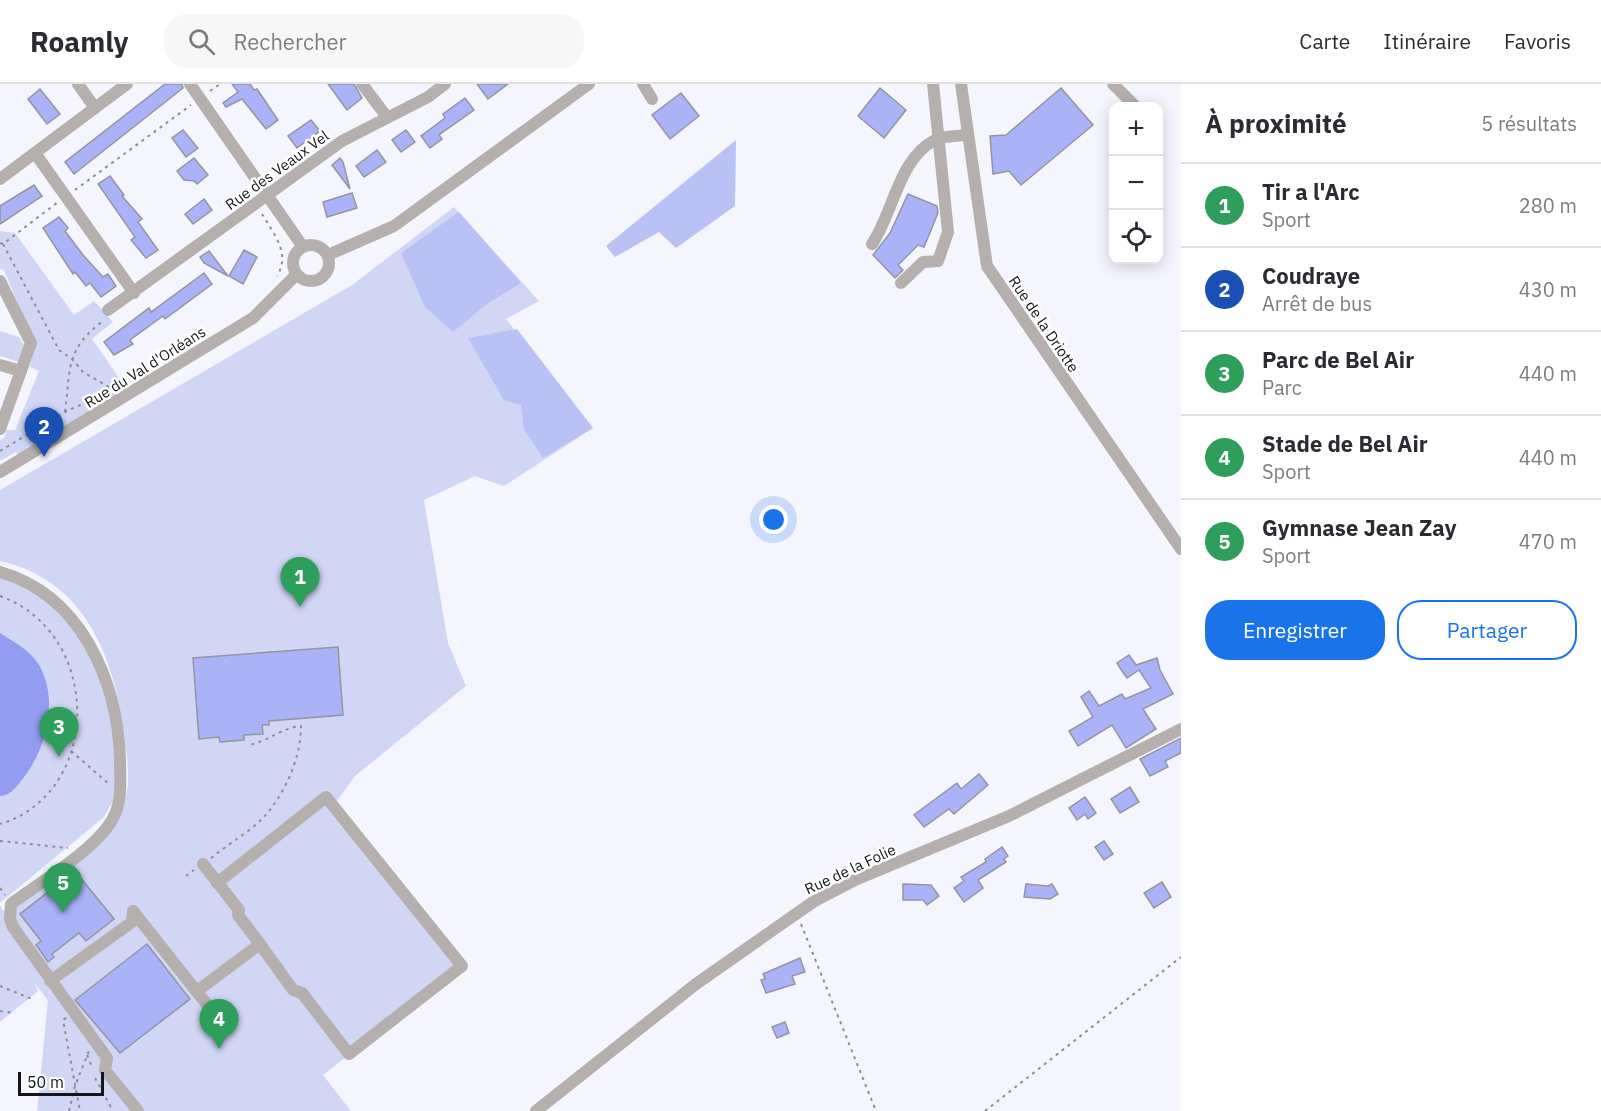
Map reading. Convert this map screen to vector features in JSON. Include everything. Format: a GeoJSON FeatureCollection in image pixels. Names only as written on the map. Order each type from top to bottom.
{"type":"FeatureCollection","features":[{"type":"Feature","properties":{"kind":"street"},"geometry":{"type":"LineString","coordinates":[[78,84],[95,108]]}},
{"type":"Feature","properties":{"kind":"street"},"geometry":{"type":"LineString","coordinates":[[0,179],[127,84]]}},
{"type":"Feature","properties":{"kind":"street"},"geometry":{"type":"LineString","coordinates":[[190,84],[303,247]]}},
{"type":"Feature","properties":{"kind":"street"},"geometry":{"type":"LineString","coordinates":[[362,84],[387,117]]}},
{"type":"Feature","properties":{"kind":"street","name":"Rue des Veaux Vel"},"geometry":{"type":"LineString","coordinates":[[111,308],[342,141],[428,97],[445,84]]}},
{"type":"Feature","properties":{"kind":"street"},"geometry":{"type":"LineString","coordinates":[[328,255],[394,226],[589,84]]}},
{"type":"Feature","properties":{"kind":"street"},"geometry":{"type":"LineString","coordinates":[[643,84],[652,99]]}},
{"type":"Feature","properties":{"kind":"street"},"geometry":{"type":"LineString","coordinates":[[901,283],[923,262],[938,261],[948,232],[933,84]]}},
{"type":"Feature","properties":{"kind":"street","name":"Rue de la Driotte"},"geometry":{"type":"LineString","coordinates":[[961,84],[987,266],[1181,549]]}},
{"type":"Feature","properties":{"kind":"street"},"geometry":{"type":"LineString","coordinates":[[1113,84],[1131,102]]}},
{"type":"Feature","properties":{"kind":"street"},"geometry":{"type":"LineString","coordinates":[[872,244],[884,227],[911,159],[938,139],[967,135]]}},
{"type":"Feature","properties":{"kind":"street"},"geometry":{"type":"LineString","coordinates":[[35,153],[134,293]]}},
{"type":"Feature","properties":{"kind":"street"},"geometry":{"type":"LineString","coordinates":[[317,246],[328,255],[330,267],[324,277],[312,282],[296,275],[293,262],[298,250],[303,247],[317,246]]}},
{"type":"Feature","properties":{"kind":"street","name":"Rue du Val d'Orléans"},"geometry":{"type":"LineString","coordinates":[[0,472],[253,318],[296,275]]}},
{"type":"Feature","properties":{"kind":"street"},"geometry":{"type":"LineString","coordinates":[[0,281],[31,343],[0,429]]}},
{"type":"Feature","properties":{"kind":"street"},"geometry":{"type":"LineString","coordinates":[[0,365],[21,371]]}},
{"type":"Feature","properties":{"kind":"street"},"geometry":{"type":"LineString","coordinates":[[0,572],[32,585],[57,604],[92,649],[104,674],[116,715],[120,789],[120,801],[112,822],[78,854],[10,904],[9,919],[50,981],[107,1058],[105,1070],[138,1111]]}},
{"type":"Feature","properties":{"kind":"street","name":"Rue de la Folie"},"geometry":{"type":"LineString","coordinates":[[536,1111],[688,990],[796,912],[855,880],[1009,816],[1181,729]]}},
{"type":"Feature","properties":{"kind":"street"},"geometry":{"type":"LineString","coordinates":[[202,864],[293,990],[302,993],[349,1054],[462,966],[326,797],[217,883]]}},
{"type":"Feature","properties":{"kind":"street"},"geometry":{"type":"LineString","coordinates":[[50,981],[132,922],[134,911],[216,1017]]}},
{"type":"Feature","properties":{"kind":"street"},"geometry":{"type":"LineString","coordinates":[[197,991],[260,944]]}},
{"type":"Feature","properties":{"kind":"path"},"geometry":{"type":"LineString","coordinates":[[0,451],[65,412],[114,390],[82,372],[72,359],[59,350],[2,243],[220,84]]}},
{"type":"Feature","properties":{"kind":"path"},"geometry":{"type":"LineString","coordinates":[[256,204],[283,252],[284,262],[279,275],[270,283]]}},
{"type":"Feature","properties":{"kind":"path"},"geometry":{"type":"LineString","coordinates":[[65,412],[72,359],[77,344],[110,316],[111,308]]}},
{"type":"Feature","properties":{"kind":"path"},"geometry":{"type":"LineString","coordinates":[[0,596],[21,607],[40,621],[66,655],[76,685],[78,702],[71,751],[43,799],[24,814],[0,824]]}},
{"type":"Feature","properties":{"kind":"path"},"geometry":{"type":"LineString","coordinates":[[186,876],[262,819],[283,792],[301,744],[301,726],[287,727],[265,742],[249,745]]}},
{"type":"Feature","properties":{"kind":"path"},"geometry":{"type":"LineString","coordinates":[[71,751],[102,779],[120,789]]}},
{"type":"Feature","properties":{"kind":"path"},"geometry":{"type":"LineString","coordinates":[[0,841],[58,845],[78,854]]}},
{"type":"Feature","properties":{"kind":"path"},"geometry":{"type":"LineString","coordinates":[[796,912],[876,1111]]}},
{"type":"Feature","properties":{"kind":"path"},"geometry":{"type":"LineString","coordinates":[[985,1111],[1181,957]]}},
{"type":"Feature","properties":{"kind":"path"},"geometry":{"type":"LineString","coordinates":[[0,986],[32,999]]}},
{"type":"Feature","properties":{"kind":"path"},"geometry":{"type":"LineString","coordinates":[[0,1011],[15,1013]]}},
{"type":"Feature","properties":{"kind":"path"},"geometry":{"type":"LineString","coordinates":[[73,1012],[63,1020],[80,1111]]}},
{"type":"Feature","properties":{"kind":"path"},"geometry":{"type":"LineString","coordinates":[[69,1111],[75,1086],[87,1055],[96,1044]]}},
{"type":"Feature","properties":{"kind":"path"},"geometry":{"type":"LineString","coordinates":[[87,1055],[99,1088],[114,1111]]}},
{"type":"Feature","properties":{"kind":"shaded area"},"geometry":{"type":"Polygon","coordinates":[[[736,140],[735,206],[676,248],[659,232],[615,257],[606,246],[736,140]]]}},
{"type":"Feature","properties":{"kind":"shaded area"},"geometry":{"type":"Polygon","coordinates":[[[454,207],[539,301],[506,319],[593,428],[504,486],[475,476],[424,500],[448,643],[466,686],[355,776],[333,806],[462,966],[323,1075],[351,1111],[37,1111],[48,1000],[35,984],[38,991],[0,1022],[0,905],[3,911],[73,865],[103,840],[126,795],[128,764],[119,703],[112,675],[89,624],[73,603],[53,585],[29,571],[0,561],[0,490],[352,285],[454,207]]]}},
{"type":"Feature","properties":{"kind":"shaded area"},"geometry":{"type":"Polygon","coordinates":[[[459,212],[521,283],[488,303],[453,332],[425,307],[401,253],[459,212]]]}},
{"type":"Feature","properties":{"kind":"shaded area"},"geometry":{"type":"Polygon","coordinates":[[[0,231],[15,233],[74,315],[94,301],[113,322],[92,339],[126,388],[18,455],[16,452],[0,461],[0,440],[5,437],[6,430],[15,430],[39,371],[30,367],[35,344],[4,270],[0,269],[0,231]]]}},
{"type":"Feature","properties":{"kind":"shaded area"},"geometry":{"type":"Polygon","coordinates":[[[517,329],[593,428],[543,458],[524,429],[521,405],[504,400],[468,338],[517,329]]]}},
{"type":"Feature","properties":{"kind":"shaded area"},"geometry":{"type":"Polygon","coordinates":[[[0,331],[19,337],[25,347],[19,362],[0,356],[0,331]]]}},
{"type":"Feature","properties":{"kind":"shaded area"},"geometry":{"type":"Polygon","coordinates":[[[0,572],[57,604],[104,674],[120,789],[104,817],[0,903],[0,572]]]}},
{"type":"Feature","properties":{"kind":"water"},"geometry":{"type":"Polygon","coordinates":[[[0,633],[26,651],[39,665],[45,679],[49,708],[44,738],[32,765],[14,790],[0,796],[0,633]]]}},
{"type":"Feature","properties":{"kind":"building"},"geometry":{"type":"Polygon","coordinates":[[[165,84],[182,84],[183,88],[74,174],[65,162],[165,84]]]}},
{"type":"Feature","properties":{"kind":"building"},"geometry":{"type":"Polygon","coordinates":[[[232,84],[250,84],[254,90],[257,89],[278,120],[266,129],[242,99],[226,107],[223,103],[238,92],[232,84]]]}},
{"type":"Feature","properties":{"kind":"building"},"geometry":{"type":"Polygon","coordinates":[[[328,84],[354,84],[362,98],[347,110],[328,84]]]}},
{"type":"Feature","properties":{"kind":"building"},"geometry":{"type":"Polygon","coordinates":[[[477,84],[508,84],[488,99],[477,84]]]}},
{"type":"Feature","properties":{"kind":"building"},"geometry":{"type":"Polygon","coordinates":[[[880,88],[906,110],[884,138],[858,116],[880,88]]]}},
{"type":"Feature","properties":{"kind":"building"},"geometry":{"type":"Polygon","coordinates":[[[1061,88],[1093,125],[1021,185],[1009,171],[993,174],[990,136],[1006,135],[1061,88]]]}},
{"type":"Feature","properties":{"kind":"building"},"geometry":{"type":"Polygon","coordinates":[[[40,89],[60,114],[47,124],[28,99],[40,89]]]}},
{"type":"Feature","properties":{"kind":"building"},"geometry":{"type":"Polygon","coordinates":[[[681,93],[699,116],[670,139],[652,115],[681,93]]]}},
{"type":"Feature","properties":{"kind":"building"},"geometry":{"type":"Polygon","coordinates":[[[465,98],[474,110],[439,135],[442,139],[430,148],[421,136],[445,118],[443,114],[465,98]]]}},
{"type":"Feature","properties":{"kind":"building"},"geometry":{"type":"Polygon","coordinates":[[[311,120],[320,131],[297,148],[288,136],[311,120]]]}},
{"type":"Feature","properties":{"kind":"building"},"geometry":{"type":"Polygon","coordinates":[[[183,130],[198,148],[186,157],[172,138],[183,130]]]}},
{"type":"Feature","properties":{"kind":"building"},"geometry":{"type":"Polygon","coordinates":[[[406,130],[415,142],[401,152],[392,140],[406,130]]]}},
{"type":"Feature","properties":{"kind":"building"},"geometry":{"type":"Polygon","coordinates":[[[377,150],[386,162],[364,177],[356,166],[377,150]]]}},
{"type":"Feature","properties":{"kind":"building"},"geometry":{"type":"Polygon","coordinates":[[[194,158],[208,175],[197,184],[194,181],[184,180],[177,171],[194,158]]]}},
{"type":"Feature","properties":{"kind":"building"},"geometry":{"type":"Polygon","coordinates":[[[340,158],[343,162],[350,189],[332,165],[340,158]]]}},
{"type":"Feature","properties":{"kind":"building"},"geometry":{"type":"Polygon","coordinates":[[[110,176],[124,195],[122,196],[142,219],[138,222],[158,250],[146,258],[131,240],[135,237],[98,184],[110,176]]]}},
{"type":"Feature","properties":{"kind":"building"},"geometry":{"type":"Polygon","coordinates":[[[34,185],[42,196],[0,224],[0,206],[34,185]]]}},
{"type":"Feature","properties":{"kind":"building"},"geometry":{"type":"Polygon","coordinates":[[[352,193],[357,208],[327,217],[323,202],[352,193]]]}},
{"type":"Feature","properties":{"kind":"building"},"geometry":{"type":"Polygon","coordinates":[[[908,194],[937,206],[938,213],[924,247],[918,245],[898,265],[903,270],[895,278],[873,255],[890,233],[908,194]]]}},
{"type":"Feature","properties":{"kind":"building"},"geometry":{"type":"Polygon","coordinates":[[[204,199],[212,210],[193,224],[185,214],[204,199]]]}},
{"type":"Feature","properties":{"kind":"building"},"geometry":{"type":"Polygon","coordinates":[[[59,217],[68,228],[65,231],[83,255],[103,277],[108,274],[116,286],[101,297],[90,283],[86,286],[75,272],[73,274],[43,228],[59,217]]]}},
{"type":"Feature","properties":{"kind":"building"},"geometry":{"type":"Polygon","coordinates":[[[244,250],[257,257],[243,284],[229,276],[244,250]]]}},
{"type":"Feature","properties":{"kind":"building"},"geometry":{"type":"Polygon","coordinates":[[[209,251],[228,276],[204,263],[200,257],[209,251]]]}},
{"type":"Feature","properties":{"kind":"building"},"geometry":{"type":"Polygon","coordinates":[[[204,273],[212,284],[165,319],[163,316],[130,340],[133,344],[114,355],[104,342],[149,308],[151,312],[204,273]]]}},
{"type":"Feature","properties":{"kind":"building"},"geometry":{"type":"Polygon","coordinates":[[[338,647],[343,715],[269,721],[269,725],[262,725],[263,734],[244,735],[244,740],[220,742],[219,737],[199,739],[193,658],[338,647]]]}},
{"type":"Feature","properties":{"kind":"building"},"geometry":{"type":"Polygon","coordinates":[[[1129,655],[1136,665],[1157,658],[1160,670],[1173,694],[1143,709],[1156,729],[1126,748],[1112,725],[1078,746],[1069,731],[1093,717],[1081,697],[1089,691],[1099,706],[1122,694],[1125,699],[1151,688],[1139,670],[1127,678],[1120,668],[1117,663],[1129,655]]]}},
{"type":"Feature","properties":{"kind":"building"},"geometry":{"type":"Polygon","coordinates":[[[1181,738],[1181,753],[1165,761],[1168,767],[1150,776],[1140,759],[1181,738]]]}},
{"type":"Feature","properties":{"kind":"building"},"geometry":{"type":"Polygon","coordinates":[[[979,774],[988,785],[954,814],[949,809],[924,827],[914,815],[957,783],[961,789],[979,774]]]}},
{"type":"Feature","properties":{"kind":"building"},"geometry":{"type":"Polygon","coordinates":[[[1130,787],[1139,802],[1120,813],[1111,799],[1130,787]]]}},
{"type":"Feature","properties":{"kind":"building"},"geometry":{"type":"Polygon","coordinates":[[[1085,797],[1096,813],[1088,819],[1085,814],[1077,820],[1069,808],[1085,797]]]}},
{"type":"Feature","properties":{"kind":"building"},"geometry":{"type":"Polygon","coordinates":[[[1104,841],[1113,854],[1104,860],[1095,847],[1104,841]]]}},
{"type":"Feature","properties":{"kind":"building"},"geometry":{"type":"Polygon","coordinates":[[[1002,847],[1008,856],[1004,859],[1006,862],[978,880],[983,888],[964,902],[954,888],[964,881],[961,877],[986,862],[985,859],[1002,847]]]}},
{"type":"Feature","properties":{"kind":"building"},"geometry":{"type":"Polygon","coordinates":[[[75,871],[114,919],[86,941],[79,933],[52,954],[54,957],[48,962],[36,945],[41,941],[20,914],[75,871]]]}},
{"type":"Feature","properties":{"kind":"building"},"geometry":{"type":"Polygon","coordinates":[[[1162,882],[1171,897],[1154,908],[1144,893],[1162,882]]]}},
{"type":"Feature","properties":{"kind":"building"},"geometry":{"type":"Polygon","coordinates":[[[903,884],[931,885],[939,896],[927,905],[923,900],[903,900],[903,884]]]}},
{"type":"Feature","properties":{"kind":"building"},"geometry":{"type":"Polygon","coordinates":[[[1026,884],[1048,886],[1052,884],[1058,894],[1050,899],[1024,897],[1026,884]]]}},
{"type":"Feature","properties":{"kind":"building"},"geometry":{"type":"Polygon","coordinates":[[[147,944],[190,999],[120,1053],[75,1000],[147,944]]]}},
{"type":"Feature","properties":{"kind":"building"},"geometry":{"type":"Polygon","coordinates":[[[800,958],[805,972],[792,976],[795,984],[766,993],[761,980],[765,979],[763,974],[800,958]]]}},
{"type":"Feature","properties":{"kind":"building"},"geometry":{"type":"Polygon","coordinates":[[[785,1022],[789,1033],[777,1038],[772,1027],[785,1022]]]}},
{"type":"Feature","properties":{"kind":"place","name":"Coudraye"},"geometry":{"type":"Point","coordinates":[44,457]}},
{"type":"Feature","properties":{"kind":"place","name":"Tir a l'Arc"},"geometry":{"type":"Point","coordinates":[300,607]}},
{"type":"Feature","properties":{"kind":"place","name":"Parc de Bel Air"},"geometry":{"type":"Point","coordinates":[59,757]}},
{"type":"Feature","properties":{"kind":"place","name":"Gymnase Jean Zay"},"geometry":{"type":"Point","coordinates":[63,913]}},
{"type":"Feature","properties":{"kind":"place","name":"Stade de Bel Air"},"geometry":{"type":"Point","coordinates":[219,1049]}}]}
